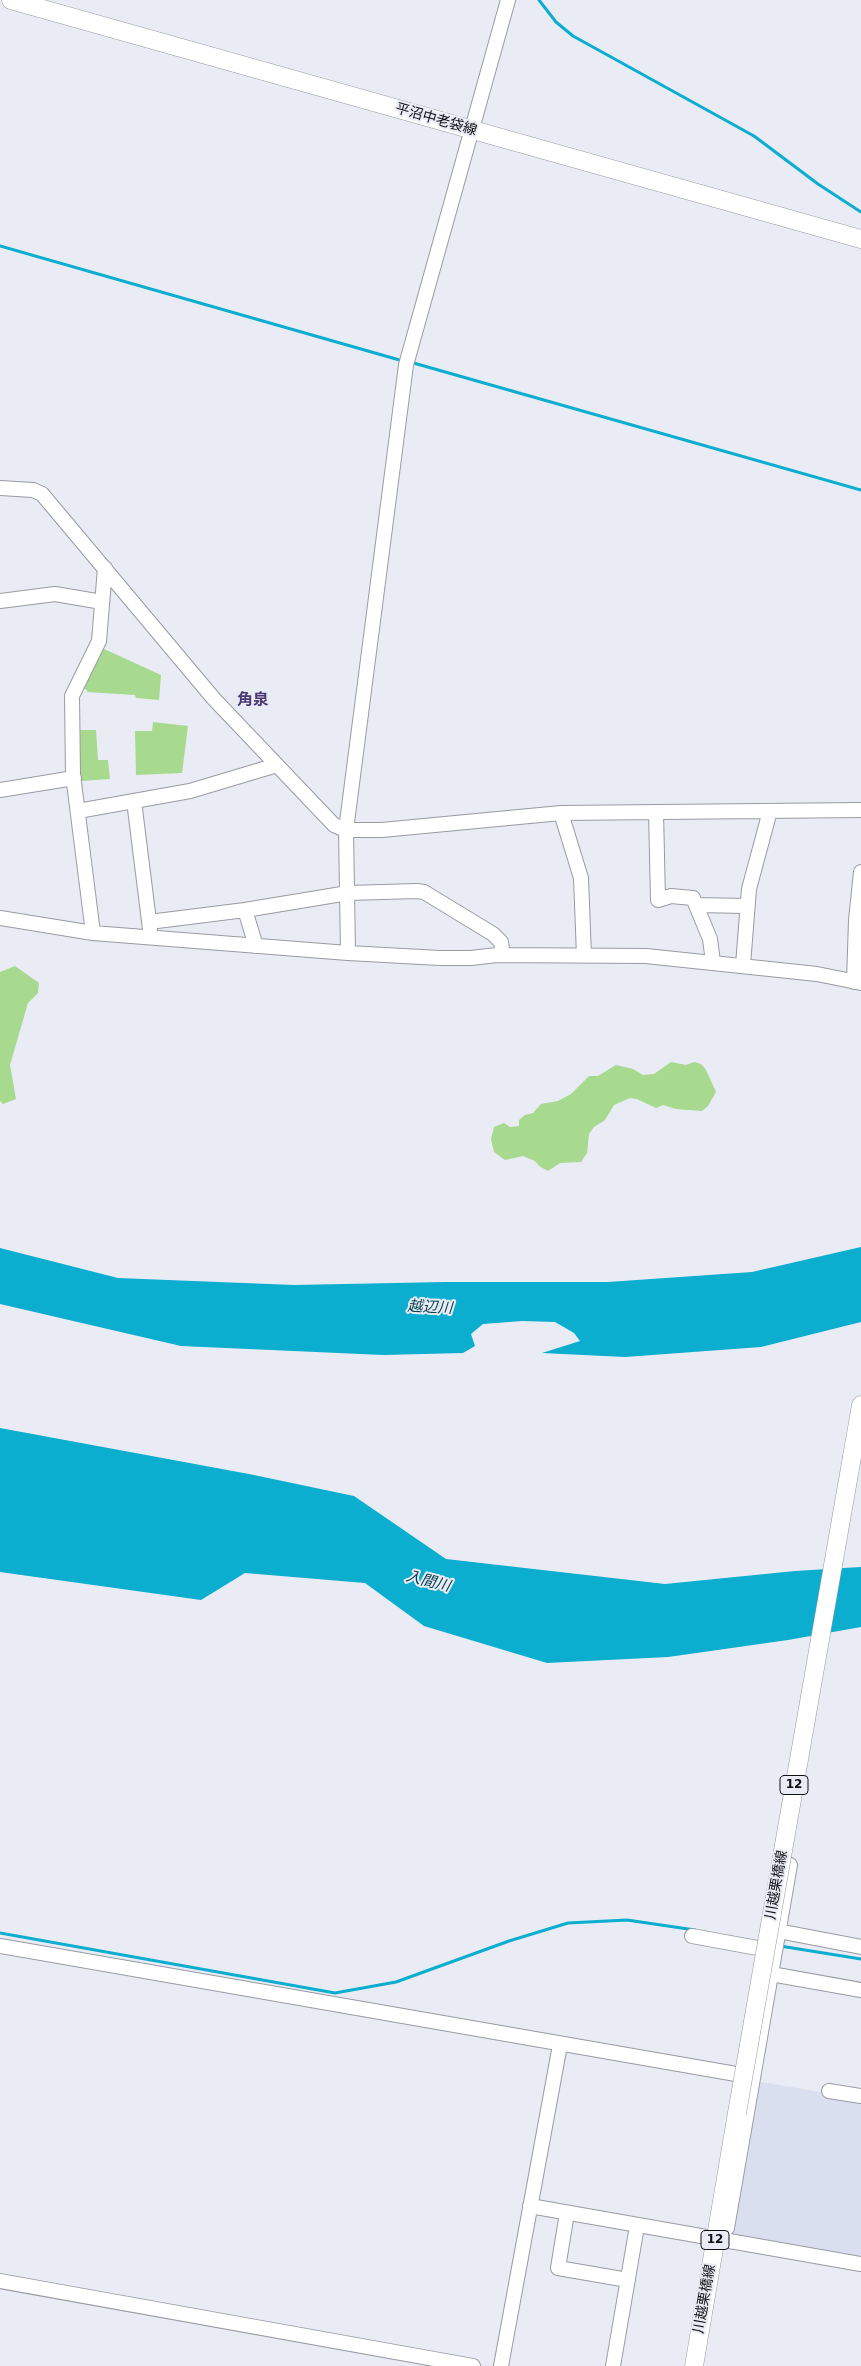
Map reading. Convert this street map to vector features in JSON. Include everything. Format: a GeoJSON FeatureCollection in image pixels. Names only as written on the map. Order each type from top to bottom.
{"type":"FeatureCollection","features":[{"type":"Feature","properties":{"kind":"main road","name":"平沼中老袋線"},"geometry":{"type":"LineString","coordinates":[[11,0],[33,3],[472,130],[861,239]]}},
{"type":"Feature","properties":{"kind":"main road","name":"川越栗橋線"},"geometry":{"type":"LineString","coordinates":[[694,2366],[861,1405]]}},
{"type":"Feature","properties":{"kind":"street"},"geometry":{"type":"LineString","coordinates":[[348,953],[346,830],[406,365],[508,0]]}},
{"type":"Feature","properties":{"kind":"street"},"geometry":{"type":"LineString","coordinates":[[0,488],[33,490],[42,494],[214,699],[334,825],[346,830],[382,830],[560,814],[861,810]]}},
{"type":"Feature","properties":{"kind":"street"},"geometry":{"type":"LineString","coordinates":[[93,933],[74,778],[72,696],[99,641],[105,568]]}},
{"type":"Feature","properties":{"kind":"street"},"geometry":{"type":"LineString","coordinates":[[0,601],[56,594],[102,602]]}},
{"type":"Feature","properties":{"kind":"street"},"geometry":{"type":"LineString","coordinates":[[78,811],[190,791],[277,765]]}},
{"type":"Feature","properties":{"kind":"street"},"geometry":{"type":"LineString","coordinates":[[0,790],[74,778]]}},
{"type":"Feature","properties":{"kind":"street"},"geometry":{"type":"LineString","coordinates":[[134,801],[151,938]]}},
{"type":"Feature","properties":{"kind":"street"},"geometry":{"type":"LineString","coordinates":[[743,965],[749,889],[770,811]]}},
{"type":"Feature","properties":{"kind":"street"},"geometry":{"type":"LineString","coordinates":[[656,812],[658,900],[671,896],[693,898],[710,939],[714,962]]}},
{"type":"Feature","properties":{"kind":"street"},"geometry":{"type":"LineString","coordinates":[[560,814],[581,878],[584,956]]}},
{"type":"Feature","properties":{"kind":"street"},"geometry":{"type":"LineString","coordinates":[[0,918],[93,933],[348,953],[440,958],[503,955],[646,956],[817,974],[858,983],[856,920],[861,872]]}},
{"type":"Feature","properties":{"kind":"street"},"geometry":{"type":"LineString","coordinates":[[149,922],[245,910],[348,893],[424,892],[493,934],[501,942],[503,955]]}},
{"type":"Feature","properties":{"kind":"street"},"geometry":{"type":"LineString","coordinates":[[696,905],[747,906]]}},
{"type":"Feature","properties":{"kind":"street"},"geometry":{"type":"LineString","coordinates":[[245,910],[256,946]]}},
{"type":"Feature","properties":{"kind":"street"},"geometry":{"type":"LineString","coordinates":[[716,2238],[727,2228],[790,1865]]}},
{"type":"Feature","properties":{"kind":"street"},"geometry":{"type":"LineString","coordinates":[[778,1931],[861,1947]]}},
{"type":"Feature","properties":{"kind":"street"},"geometry":{"type":"LineString","coordinates":[[692,1936],[775,1951]]}},
{"type":"Feature","properties":{"kind":"street"},"geometry":{"type":"LineString","coordinates":[[0,1946],[736,2074]]}},
{"type":"Feature","properties":{"kind":"street"},"geometry":{"type":"LineString","coordinates":[[771,1974],[861,1990]]}},
{"type":"Feature","properties":{"kind":"street"},"geometry":{"type":"LineString","coordinates":[[716,2238],[710,2222],[747,2016],[752,2008],[768,1997]]}},
{"type":"Feature","properties":{"kind":"street"},"geometry":{"type":"LineString","coordinates":[[500,2366],[560,2044]]}},
{"type":"Feature","properties":{"kind":"street"},"geometry":{"type":"LineString","coordinates":[[830,2091],[861,2096]]}},
{"type":"Feature","properties":{"kind":"street"},"geometry":{"type":"LineString","coordinates":[[530,2206],[861,2264]]}},
{"type":"Feature","properties":{"kind":"street"},"geometry":{"type":"LineString","coordinates":[[567,2213],[558,2268],[628,2280]]}},
{"type":"Feature","properties":{"kind":"street"},"geometry":{"type":"LineString","coordinates":[[613,2366],[637,2226]]}},
{"type":"Feature","properties":{"kind":"street"},"geometry":{"type":"LineString","coordinates":[[0,2281],[473,2366]]}},
{"type":"Feature","properties":{"kind":"shaded area"},"geometry":{"type":"Polygon","coordinates":[[[756,2081],[861,2099],[861,2261],[734,2236],[729,2231],[756,2081]]]}},
{"type":"Feature","properties":{"kind":"green space"},"geometry":{"type":"Polygon","coordinates":[[[102,648],[161,675],[159,700],[136,698],[135,695],[87,692],[87,690],[82,688],[102,648]]]}},
{"type":"Feature","properties":{"kind":"green space"},"geometry":{"type":"Polygon","coordinates":[[[153,722],[188,726],[182,773],[136,775],[135,731],[152,731],[153,722]]]}},
{"type":"Feature","properties":{"kind":"green space"},"geometry":{"type":"Polygon","coordinates":[[[79,730],[96,730],[98,760],[108,760],[110,779],[81,781],[79,730]]]}},
{"type":"Feature","properties":{"kind":"green space"},"geometry":{"type":"Polygon","coordinates":[[[15,966],[39,983],[38,993],[28,1003],[10,1065],[16,1099],[3,1104],[0,1101],[0,972],[15,966]]]}},
{"type":"Feature","properties":{"kind":"green space"},"geometry":{"type":"Polygon","coordinates":[[[671,1062],[686,1065],[694,1062],[701,1064],[706,1070],[716,1092],[708,1106],[702,1111],[676,1109],[663,1105],[656,1108],[637,1099],[630,1098],[614,1105],[605,1120],[594,1127],[589,1134],[587,1153],[581,1162],[560,1163],[548,1171],[539,1166],[535,1161],[523,1156],[505,1160],[494,1152],[491,1139],[494,1127],[504,1123],[510,1127],[519,1126],[519,1120],[525,1115],[533,1113],[541,1104],[558,1101],[571,1094],[589,1076],[598,1076],[616,1065],[633,1069],[643,1075],[654,1074],[671,1062]]]}},
{"type":"Feature","properties":{"kind":"water","name":"越辺川"},"geometry":{"type":"Polygon","coordinates":[[[861,1247],[861,1322],[761,1347],[625,1357],[542,1353],[580,1341],[574,1333],[555,1322],[522,1321],[483,1324],[471,1334],[475,1346],[463,1353],[383,1355],[181,1346],[0,1304],[0,1248],[118,1278],[294,1285],[445,1282],[608,1282],[752,1272],[861,1247]]]}},
{"type":"Feature","properties":{"kind":"water","name":"入間川"},"geometry":{"type":"Polygon","coordinates":[[[0,1428],[249,1474],[354,1496],[446,1559],[665,1584],[795,1571],[861,1567],[861,1627],[788,1640],[668,1657],[547,1663],[424,1626],[365,1583],[245,1573],[201,1600],[0,1572],[0,1428]]]}},
{"type":"Feature","properties":{"kind":"waterway"},"geometry":{"type":"LineString","coordinates":[[539,0],[556,22],[573,36],[754,136],[818,184],[861,212]]}},
{"type":"Feature","properties":{"kind":"waterway"},"geometry":{"type":"LineString","coordinates":[[0,246],[403,361]]}},
{"type":"Feature","properties":{"kind":"waterway"},"geometry":{"type":"LineString","coordinates":[[410,362],[861,490]]}},
{"type":"Feature","properties":{"kind":"waterway"},"geometry":{"type":"LineString","coordinates":[[0,1933],[335,1993],[396,1982],[509,1941],[568,1923],[627,1920],[695,1930]]}},
{"type":"Feature","properties":{"kind":"waterway"},"geometry":{"type":"LineString","coordinates":[[780,1946],[861,1959]]}},
{"type":"Feature","properties":{"kind":"district","name":"角泉"},"geometry":{"type":"Point","coordinates":[253,701]}}]}
